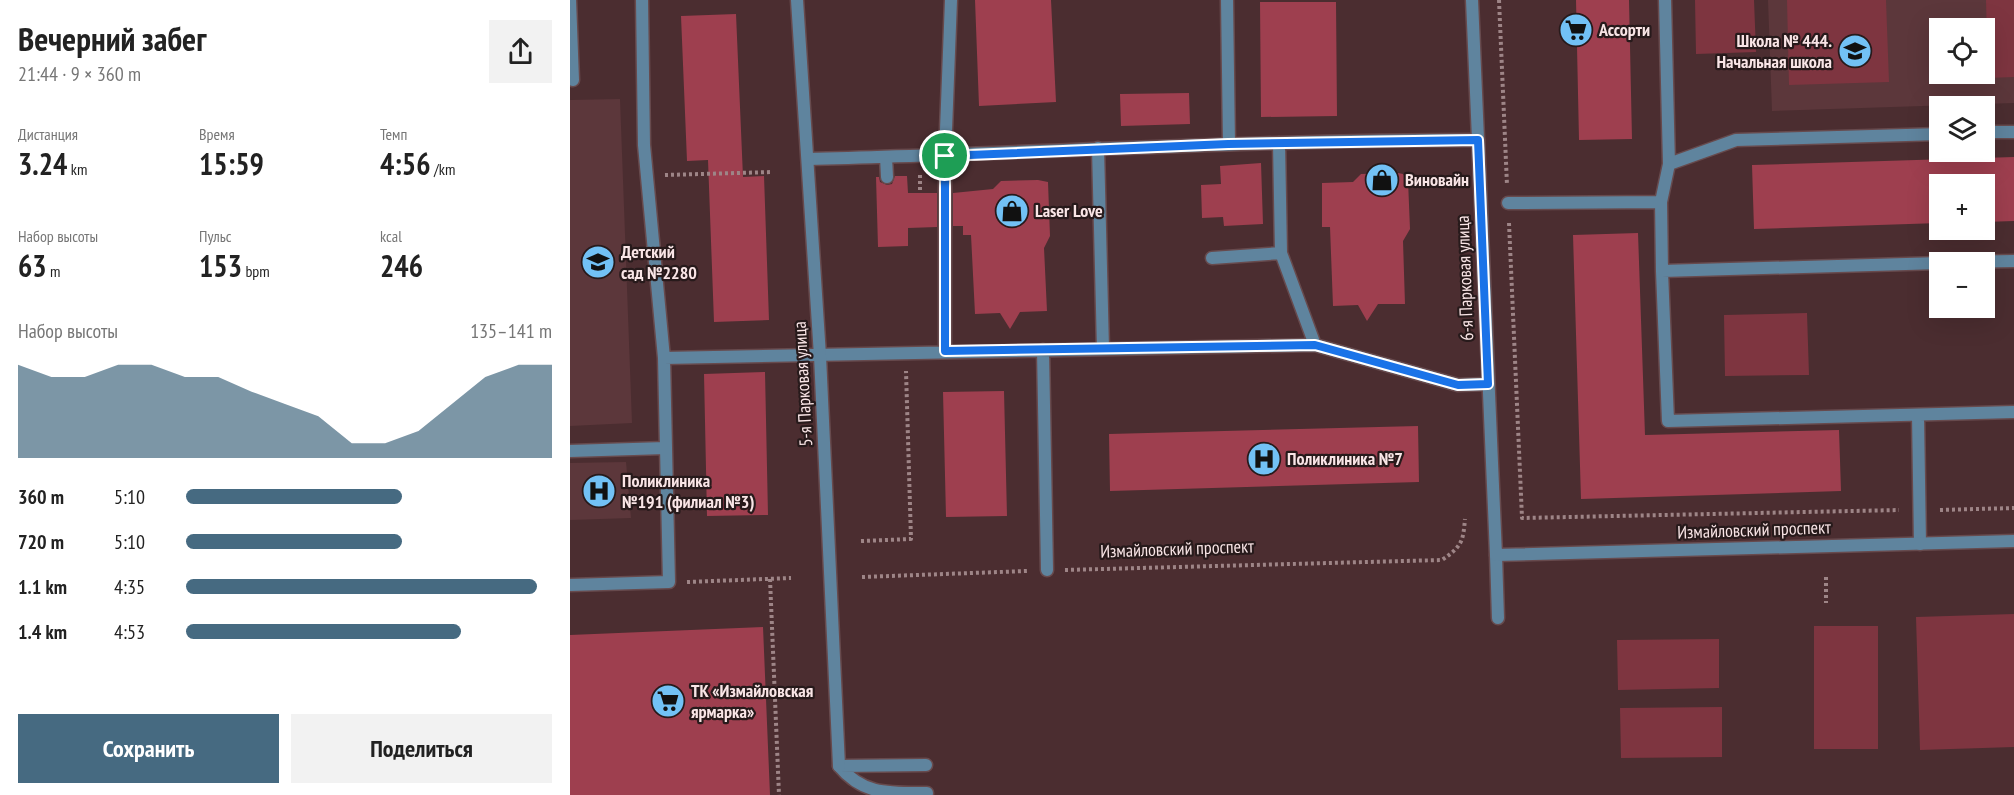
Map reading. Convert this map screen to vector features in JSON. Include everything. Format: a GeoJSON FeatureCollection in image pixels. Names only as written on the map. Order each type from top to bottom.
{"type":"FeatureCollection","features":[{"type":"Feature","properties":{"kind":"street"},"geometry":{"type":"LineString","coordinates":[[570,0],[573,80]]}},
{"type":"Feature","properties":{"kind":"street"},"geometry":{"type":"LineString","coordinates":[[570,585],[669,582],[664,358],[644,145],[642,0]]}},
{"type":"Feature","properties":{"kind":"street","name":"5-я Парковая улица"},"geometry":{"type":"LineString","coordinates":[[797,0],[820,356],[839,766]]}},
{"type":"Feature","properties":{"kind":"street"},"geometry":{"type":"LineString","coordinates":[[945,351],[945,156],[951,0]]}},
{"type":"Feature","properties":{"kind":"street"},"geometry":{"type":"LineString","coordinates":[[1227,0],[1228,144]]}},
{"type":"Feature","properties":{"kind":"street","name":"6-я Парковая улица"},"geometry":{"type":"LineString","coordinates":[[1472,0],[1498,618]]}},
{"type":"Feature","properties":{"kind":"street"},"geometry":{"type":"LineString","coordinates":[[1665,0],[1669,164],[1661,202],[1668,421],[2014,412]]}},
{"type":"Feature","properties":{"kind":"street"},"geometry":{"type":"LineString","coordinates":[[1995,132],[2014,132]]}},
{"type":"Feature","properties":{"kind":"street"},"geometry":{"type":"LineString","coordinates":[[1669,164],[1736,140],[1929,134]]}},
{"type":"Feature","properties":{"kind":"street"},"geometry":{"type":"LineString","coordinates":[[808,159],[945,156],[1228,144],[1478,140]]}},
{"type":"Feature","properties":{"kind":"street"},"geometry":{"type":"LineString","coordinates":[[1279,143],[1281,253],[1315,345]]}},
{"type":"Feature","properties":{"kind":"street"},"geometry":{"type":"LineString","coordinates":[[1098,148],[1103,349]]}},
{"type":"Feature","properties":{"kind":"street"},"geometry":{"type":"LineString","coordinates":[[886,157],[887,177]]}},
{"type":"Feature","properties":{"kind":"street"},"geometry":{"type":"LineString","coordinates":[[1508,203],[1661,202]]}},
{"type":"Feature","properties":{"kind":"street"},"geometry":{"type":"LineString","coordinates":[[1212,258],[1281,253]]}},
{"type":"Feature","properties":{"kind":"street"},"geometry":{"type":"LineString","coordinates":[[1995,261],[2014,261]]}},
{"type":"Feature","properties":{"kind":"street"},"geometry":{"type":"LineString","coordinates":[[1662,271],[1929,263]]}},
{"type":"Feature","properties":{"kind":"street"},"geometry":{"type":"LineString","coordinates":[[664,358],[1315,345],[1458,385],[1488,384]]}},
{"type":"Feature","properties":{"kind":"street"},"geometry":{"type":"LineString","coordinates":[[1043,350],[1047,570]]}},
{"type":"Feature","properties":{"kind":"street"},"geometry":{"type":"LineString","coordinates":[[1918,415],[1920,544]]}},
{"type":"Feature","properties":{"kind":"street"},"geometry":{"type":"LineString","coordinates":[[570,451],[665,448]]}},
{"type":"Feature","properties":{"kind":"street","name":"Измайловский проспект"},"geometry":{"type":"LineString","coordinates":[[1496,555],[2014,541]]}},
{"type":"Feature","properties":{"kind":"street"},"geometry":{"type":"LineString","coordinates":[[839,766],[926,765]]}},
{"type":"Feature","properties":{"kind":"street"},"geometry":{"type":"LineString","coordinates":[[839,766],[848,780],[869,794],[927,794]]}},
{"type":"Feature","properties":{"kind":"path"},"geometry":{"type":"LineString","coordinates":[[1499,0],[1522,518],[2014,508]]}},
{"type":"Feature","properties":{"kind":"path"},"geometry":{"type":"LineString","coordinates":[[647,176],[772,172]]}},
{"type":"Feature","properties":{"kind":"path"},"geometry":{"type":"LineString","coordinates":[[861,541],[911,539],[906,353]]}},
{"type":"Feature","properties":{"kind":"path","name":"Измайловский проспект"},"geometry":{"type":"LineString","coordinates":[[862,577],[1442,560],[1458,549],[1464,539],[1465,519]]}},
{"type":"Feature","properties":{"kind":"path"},"geometry":{"type":"LineString","coordinates":[[1827,577],[1827,603]]}},
{"type":"Feature","properties":{"kind":"path"},"geometry":{"type":"LineString","coordinates":[[669,582],[791,578]]}},
{"type":"Feature","properties":{"kind":"path"},"geometry":{"type":"LineString","coordinates":[[770,579],[779,795]]}},
{"type":"Feature","properties":{"kind":"shaded area"},"geometry":{"type":"Polygon","coordinates":[[[1695,0],[1754,0],[1756,52],[1696,54],[1695,0]]]}},
{"type":"Feature","properties":{"kind":"shaded area","name":"Школа № 444. Начальная школа"},"geometry":{"type":"Polygon","coordinates":[[[1768,0],[2014,0],[2014,103],[1995,104],[1995,96],[1929,96],[1929,106],[1772,111],[1768,0]]]}},
{"type":"Feature","properties":{"kind":"shaded area"},"geometry":{"type":"Polygon","coordinates":[[[1787,0],[1886,0],[1889,82],[1789,85],[1787,0]]]}},
{"type":"Feature","properties":{"kind":"shaded area"},"geometry":{"type":"Polygon","coordinates":[[[1986,0],[2014,0],[2014,77],[1995,78],[1995,18],[1986,18],[1986,0]]]}},
{"type":"Feature","properties":{"kind":"shaded area","name":"Детский сад №2280"},"geometry":{"type":"Polygon","coordinates":[[[620,99],[632,423],[570,426],[570,100],[620,99]]]}},
{"type":"Feature","properties":{"kind":"shaded area"},"geometry":{"type":"Polygon","coordinates":[[[1807,313],[1809,375],[1725,376],[1724,315],[1807,313]]]}},
{"type":"Feature","properties":{"kind":"shaded area","name":"Поликлиника №191 (филиал №3)"},"geometry":{"type":"Polygon","coordinates":[[[626,462],[631,518],[570,520],[570,463],[626,462]]]}},
{"type":"Feature","properties":{"kind":"shaded area"},"geometry":{"type":"Polygon","coordinates":[[[2014,614],[2014,747],[1920,750],[1916,617],[2014,614]]]}},
{"type":"Feature","properties":{"kind":"shaded area"},"geometry":{"type":"Polygon","coordinates":[[[1814,626],[1878,626],[1878,749],[1814,749],[1814,626]]]}},
{"type":"Feature","properties":{"kind":"shaded area"},"geometry":{"type":"Polygon","coordinates":[[[1719,639],[1719,688],[1618,690],[1617,640],[1719,639]]]}},
{"type":"Feature","properties":{"kind":"shaded area"},"geometry":{"type":"Polygon","coordinates":[[[1722,707],[1722,757],[1621,758],[1620,708],[1722,707]]]}},
{"type":"Feature","properties":{"kind":"building"},"geometry":{"type":"Polygon","coordinates":[[[975,0],[1051,0],[1056,102],[979,106],[975,0]]]}},
{"type":"Feature","properties":{"kind":"building"},"geometry":{"type":"Polygon","coordinates":[[[1576,0],[1629,0],[1632,139],[1579,140],[1576,0]]]}},
{"type":"Feature","properties":{"kind":"building"},"geometry":{"type":"Polygon","coordinates":[[[1260,2],[1336,2],[1337,116],[1261,117],[1260,2]]]}},
{"type":"Feature","properties":{"kind":"building"},"geometry":{"type":"Polygon","coordinates":[[[736,14],[743,177],[764,176],[769,320],[714,322],[708,160],[687,161],[681,16],[736,14]]]}},
{"type":"Feature","properties":{"kind":"building"},"geometry":{"type":"Polygon","coordinates":[[[1189,93],[1190,124],[1121,126],[1120,94],[1189,93]]]}},
{"type":"Feature","properties":{"kind":"building"},"geometry":{"type":"Polygon","coordinates":[[[2014,157],[2014,221],[1995,222],[1995,174],[1929,174],[1929,223],[1754,229],[1752,165],[1929,160],[1929,162],[1995,162],[1995,158],[2014,157]]]}},
{"type":"Feature","properties":{"kind":"building"},"geometry":{"type":"Polygon","coordinates":[[[1261,163],[1263,224],[1224,226],[1223,217],[1202,218],[1201,185],[1221,184],[1220,166],[1261,163]]]}},
{"type":"Feature","properties":{"kind":"building"},"geometry":{"type":"Polygon","coordinates":[[[1361,174],[1403,174],[1408,180],[1410,229],[1403,241],[1405,304],[1378,304],[1367,321],[1358,305],[1333,306],[1330,227],[1322,227],[1322,183],[1353,182],[1361,174]]]}},
{"type":"Feature","properties":{"kind":"building"},"geometry":{"type":"Polygon","coordinates":[[[895,176],[907,176],[908,193],[937,193],[937,227],[908,228],[908,246],[878,247],[876,177],[887,185],[892,184],[895,176]]]}},
{"type":"Feature","properties":{"kind":"building"},"geometry":{"type":"Polygon","coordinates":[[[1001,181],[1048,182],[1050,236],[1044,248],[1047,311],[1020,312],[1010,329],[1000,313],[975,314],[971,235],[963,235],[963,226],[953,226],[953,193],[993,189],[1001,181]]]}},
{"type":"Feature","properties":{"kind":"building"},"geometry":{"type":"Polygon","coordinates":[[[1638,233],[1645,435],[1839,430],[1841,491],[1581,499],[1573,235],[1638,233]]]}},
{"type":"Feature","properties":{"kind":"building"},"geometry":{"type":"Polygon","coordinates":[[[765,372],[768,515],[707,516],[704,374],[765,372]]]}},
{"type":"Feature","properties":{"kind":"building"},"geometry":{"type":"Polygon","coordinates":[[[1004,391],[1007,516],[946,517],[943,392],[1004,391]]]}},
{"type":"Feature","properties":{"kind":"building"},"geometry":{"type":"Polygon","coordinates":[[[1418,426],[1419,482],[1110,491],[1109,434],[1418,426]]]}},
{"type":"Feature","properties":{"kind":"building","name":"ТК «Измайловская ярмарка»"},"geometry":{"type":"Polygon","coordinates":[[[763,627],[770,795],[570,795],[570,635],[763,627]]]}},
{"type":"Feature","properties":{"kind":"place","name":"Ассорти"},"geometry":{"type":"Point","coordinates":[1576,30]}},
{"type":"Feature","properties":{"kind":"place","name":"Школа № 444. Начальная школа"},"geometry":{"type":"Point","coordinates":[1855,51]}},
{"type":"Feature","properties":{"kind":"place","name":"Виновайн"},"geometry":{"type":"Point","coordinates":[1382,180]}},
{"type":"Feature","properties":{"kind":"place","name":"Laser Love"},"geometry":{"type":"Point","coordinates":[1012,211]}},
{"type":"Feature","properties":{"kind":"place","name":"Детский сад №2280"},"geometry":{"type":"Point","coordinates":[598,262]}},
{"type":"Feature","properties":{"kind":"place","name":"Поликлиника №7"},"geometry":{"type":"Point","coordinates":[1264,459]}},
{"type":"Feature","properties":{"kind":"place","name":"Поликлиника №191 (филиал №3)"},"geometry":{"type":"Point","coordinates":[599,491]}},
{"type":"Feature","properties":{"kind":"place","name":"ТК «Измайловская ярмарка»"},"geometry":{"type":"Point","coordinates":[668,701]}},
{"type":"Feature","properties":{"kind":"route"},"geometry":{"type":"LineString","coordinates":[[1478,140],[1488,384],[1458,385],[1315,345],[945,351],[945,156],[1228,144],[1478,140]]}}]}
